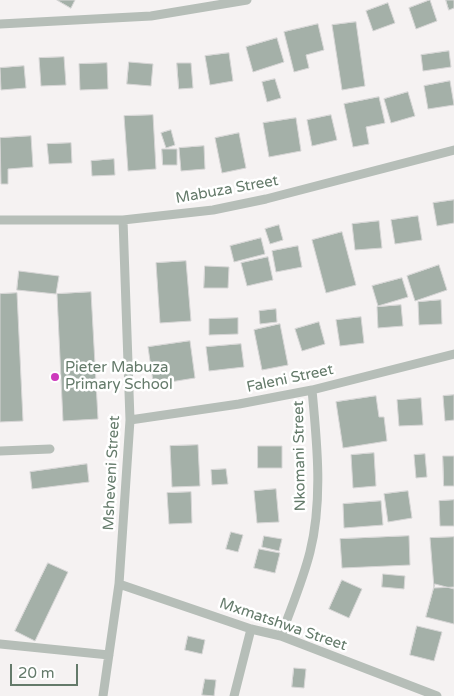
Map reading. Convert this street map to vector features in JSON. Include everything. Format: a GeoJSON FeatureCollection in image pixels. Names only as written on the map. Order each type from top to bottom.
{"type":"FeatureCollection","features":[{"type":"Feature","properties":{"kind":"street"},"geometry":{"type":"LineString","coordinates":[[0,24],[151,16],[247,0]]}},
{"type":"Feature","properties":{"kind":"street","name":"Mabuza Street"},"geometry":{"type":"LineString","coordinates":[[0,220],[123,220],[212,210],[266,199],[454,150]]}},
{"type":"Feature","properties":{"kind":"street","name":"Msheveni Street"},"geometry":{"type":"LineString","coordinates":[[103,696],[119,584],[130,420],[123,220]]}},
{"type":"Feature","properties":{"kind":"street","name":"Faleni Street"},"geometry":{"type":"LineString","coordinates":[[130,420],[239,404],[312,390],[454,354]]}},
{"type":"Feature","properties":{"kind":"street","name":"Nkomani Street"},"geometry":{"type":"LineString","coordinates":[[281,636],[310,551],[315,518],[317,467],[312,390]]}},
{"type":"Feature","properties":{"kind":"street"},"geometry":{"type":"LineString","coordinates":[[0,451],[50,449]]}},
{"type":"Feature","properties":{"kind":"street","name":"Mxmatshwa Street"},"geometry":{"type":"LineString","coordinates":[[119,584],[251,628],[281,636],[437,696]]}},
{"type":"Feature","properties":{"kind":"street"},"geometry":{"type":"LineString","coordinates":[[234,696],[251,628]]}},
{"type":"Feature","properties":{"kind":"street"},"geometry":{"type":"LineString","coordinates":[[0,644],[108,655]]}},
{"type":"Feature","properties":{"kind":"building"},"geometry":{"type":"Polygon","coordinates":[[[57,0],[75,0],[71,8],[57,0]]]}},
{"type":"Feature","properties":{"kind":"building"},"geometry":{"type":"Polygon","coordinates":[[[430,0],[437,21],[416,29],[409,8],[430,0]]]}},
{"type":"Feature","properties":{"kind":"building"},"geometry":{"type":"Polygon","coordinates":[[[446,0],[454,0],[454,8],[449,10],[446,0]]]}},
{"type":"Feature","properties":{"kind":"building"},"geometry":{"type":"Polygon","coordinates":[[[388,3],[395,23],[373,31],[366,11],[388,3]]]}},
{"type":"Feature","properties":{"kind":"building"},"geometry":{"type":"Polygon","coordinates":[[[356,22],[365,86],[342,90],[332,25],[356,22]]]}},
{"type":"Feature","properties":{"kind":"building"},"geometry":{"type":"Polygon","coordinates":[[[318,24],[324,50],[306,55],[309,68],[294,72],[284,32],[318,24]]]}},
{"type":"Feature","properties":{"kind":"building"},"geometry":{"type":"Polygon","coordinates":[[[277,38],[284,62],[253,72],[246,47],[277,38]]]}},
{"type":"Feature","properties":{"kind":"building"},"geometry":{"type":"Polygon","coordinates":[[[449,51],[451,67],[423,71],[421,55],[449,51]]]}},
{"type":"Feature","properties":{"kind":"building"},"geometry":{"type":"Polygon","coordinates":[[[229,53],[233,81],[210,85],[205,56],[229,53]]]}},
{"type":"Feature","properties":{"kind":"building"},"geometry":{"type":"Polygon","coordinates":[[[64,57],[66,85],[41,86],[39,58],[64,57]]]}},
{"type":"Feature","properties":{"kind":"building"},"geometry":{"type":"Polygon","coordinates":[[[129,62],[153,64],[151,86],[127,84],[129,62]]]}},
{"type":"Feature","properties":{"kind":"building"},"geometry":{"type":"Polygon","coordinates":[[[107,63],[108,89],[80,90],[79,64],[107,63]]]}},
{"type":"Feature","properties":{"kind":"building"},"geometry":{"type":"Polygon","coordinates":[[[177,63],[191,63],[193,88],[179,89],[177,63]]]}},
{"type":"Feature","properties":{"kind":"building"},"geometry":{"type":"Polygon","coordinates":[[[24,66],[26,88],[1,90],[0,68],[24,66]]]}},
{"type":"Feature","properties":{"kind":"building"},"geometry":{"type":"Polygon","coordinates":[[[275,79],[281,98],[267,102],[262,82],[275,79]]]}},
{"type":"Feature","properties":{"kind":"building"},"geometry":{"type":"Polygon","coordinates":[[[450,81],[454,105],[428,109],[424,86],[450,81]]]}},
{"type":"Feature","properties":{"kind":"building"},"geometry":{"type":"Polygon","coordinates":[[[408,92],[415,116],[391,123],[384,99],[408,92]]]}},
{"type":"Feature","properties":{"kind":"building"},"geometry":{"type":"Polygon","coordinates":[[[379,97],[385,123],[366,127],[369,144],[353,147],[344,104],[379,97]]]}},
{"type":"Feature","properties":{"kind":"building"},"geometry":{"type":"Polygon","coordinates":[[[153,115],[156,169],[128,171],[124,116],[153,115]]]}},
{"type":"Feature","properties":{"kind":"building"},"geometry":{"type":"Polygon","coordinates":[[[331,115],[337,140],[312,146],[307,120],[331,115]]]}},
{"type":"Feature","properties":{"kind":"building"},"geometry":{"type":"Polygon","coordinates":[[[296,118],[301,151],[269,157],[263,123],[296,118]]]}},
{"type":"Feature","properties":{"kind":"building"},"geometry":{"type":"Polygon","coordinates":[[[171,130],[175,145],[166,148],[161,133],[171,130]]]}},
{"type":"Feature","properties":{"kind":"building"},"geometry":{"type":"Polygon","coordinates":[[[239,133],[246,168],[222,173],[215,138],[239,133]]]}},
{"type":"Feature","properties":{"kind":"building"},"geometry":{"type":"Polygon","coordinates":[[[31,136],[33,167],[8,169],[8,184],[1,184],[0,138],[31,136]]]}},
{"type":"Feature","properties":{"kind":"building"},"geometry":{"type":"Polygon","coordinates":[[[71,143],[72,163],[49,164],[47,144],[71,143]]]}},
{"type":"Feature","properties":{"kind":"building"},"geometry":{"type":"Polygon","coordinates":[[[204,146],[205,169],[181,171],[179,148],[204,146]]]}},
{"type":"Feature","properties":{"kind":"building"},"geometry":{"type":"Polygon","coordinates":[[[162,149],[177,149],[177,165],[163,165],[162,149]]]}},
{"type":"Feature","properties":{"kind":"building"},"geometry":{"type":"Polygon","coordinates":[[[114,159],[115,175],[92,176],[91,161],[114,159]]]}},
{"type":"Feature","properties":{"kind":"building"},"geometry":{"type":"Polygon","coordinates":[[[454,200],[454,223],[437,226],[433,203],[454,200]]]}},
{"type":"Feature","properties":{"kind":"building"},"geometry":{"type":"Polygon","coordinates":[[[418,216],[422,240],[395,244],[391,220],[418,216]]]}},
{"type":"Feature","properties":{"kind":"building"},"geometry":{"type":"Polygon","coordinates":[[[379,221],[382,248],[355,250],[352,224],[379,221]]]}},
{"type":"Feature","properties":{"kind":"building"},"geometry":{"type":"Polygon","coordinates":[[[279,225],[283,240],[270,244],[265,229],[279,225]]]}},
{"type":"Feature","properties":{"kind":"building"},"geometry":{"type":"Polygon","coordinates":[[[342,232],[356,285],[326,293],[312,240],[342,232]]]}},
{"type":"Feature","properties":{"kind":"building"},"geometry":{"type":"Polygon","coordinates":[[[261,238],[265,254],[234,262],[230,246],[261,238]]]}},
{"type":"Feature","properties":{"kind":"building"},"geometry":{"type":"Polygon","coordinates":[[[298,246],[302,267],[276,272],[272,251],[298,246]]]}},
{"type":"Feature","properties":{"kind":"building"},"geometry":{"type":"Polygon","coordinates":[[[268,257],[273,280],[247,286],[241,263],[268,257]]]}},
{"type":"Feature","properties":{"kind":"building"},"geometry":{"type":"Polygon","coordinates":[[[186,261],[191,321],[160,323],[156,263],[186,261]]]}},
{"type":"Feature","properties":{"kind":"building"},"geometry":{"type":"Polygon","coordinates":[[[439,265],[447,290],[415,301],[407,276],[439,265]]]}},
{"type":"Feature","properties":{"kind":"building"},"geometry":{"type":"Polygon","coordinates":[[[205,266],[229,267],[228,288],[204,288],[205,266]]]}},
{"type":"Feature","properties":{"kind":"building"},"geometry":{"type":"Polygon","coordinates":[[[19,271],[59,276],[56,294],[17,290],[19,271]]]}},
{"type":"Feature","properties":{"kind":"building"},"geometry":{"type":"Polygon","coordinates":[[[402,278],[408,297],[378,306],[372,286],[402,278]]]}},
{"type":"Feature","properties":{"kind":"building"},"geometry":{"type":"Polygon","coordinates":[[[91,292],[98,419],[63,421],[57,294],[91,292]]]}},
{"type":"Feature","properties":{"kind":"building"},"geometry":{"type":"Polygon","coordinates":[[[17,293],[23,421],[0,422],[0,294],[17,293]]]}},
{"type":"Feature","properties":{"kind":"building"},"geometry":{"type":"Polygon","coordinates":[[[441,300],[442,324],[419,325],[418,302],[441,300]]]}},
{"type":"Feature","properties":{"kind":"building"},"geometry":{"type":"Polygon","coordinates":[[[401,305],[403,326],[378,328],[377,307],[401,305]]]}},
{"type":"Feature","properties":{"kind":"building"},"geometry":{"type":"Polygon","coordinates":[[[276,309],[277,322],[260,324],[259,311],[276,309]]]}},
{"type":"Feature","properties":{"kind":"building"},"geometry":{"type":"Polygon","coordinates":[[[361,317],[364,343],[340,346],[336,320],[361,317]]]}},
{"type":"Feature","properties":{"kind":"building"},"geometry":{"type":"Polygon","coordinates":[[[238,318],[238,334],[209,335],[209,319],[238,318]]]}},
{"type":"Feature","properties":{"kind":"building"},"geometry":{"type":"Polygon","coordinates":[[[319,322],[325,344],[302,351],[295,329],[319,322]]]}},
{"type":"Feature","properties":{"kind":"building"},"geometry":{"type":"Polygon","coordinates":[[[280,324],[288,365],[262,370],[254,330],[280,324]]]}},
{"type":"Feature","properties":{"kind":"building"},"geometry":{"type":"Polygon","coordinates":[[[190,341],[195,378],[164,383],[165,387],[154,388],[148,347],[190,341]]]}},
{"type":"Feature","properties":{"kind":"building"},"geometry":{"type":"Polygon","coordinates":[[[241,344],[244,367],[209,371],[206,347],[241,344]]]}},
{"type":"Feature","properties":{"kind":"building"},"geometry":{"type":"Polygon","coordinates":[[[454,395],[454,420],[445,421],[443,396],[454,395]]]}},
{"type":"Feature","properties":{"kind":"building"},"geometry":{"type":"Polygon","coordinates":[[[376,396],[379,417],[384,417],[387,441],[343,448],[336,402],[376,396]]]}},
{"type":"Feature","properties":{"kind":"building"},"geometry":{"type":"Polygon","coordinates":[[[421,398],[423,425],[399,426],[397,400],[421,398]]]}},
{"type":"Feature","properties":{"kind":"building"},"geometry":{"type":"Polygon","coordinates":[[[198,445],[200,486],[172,487],[170,446],[198,445]]]}},
{"type":"Feature","properties":{"kind":"building"},"geometry":{"type":"Polygon","coordinates":[[[258,446],[282,446],[282,468],[258,468],[258,446]]]}},
{"type":"Feature","properties":{"kind":"building"},"geometry":{"type":"Polygon","coordinates":[[[374,453],[376,486],[353,488],[351,455],[374,453]]]}},
{"type":"Feature","properties":{"kind":"building"},"geometry":{"type":"Polygon","coordinates":[[[425,454],[427,477],[416,478],[414,455],[425,454]]]}},
{"type":"Feature","properties":{"kind":"building"},"geometry":{"type":"Polygon","coordinates":[[[443,456],[454,456],[454,486],[444,486],[443,456]]]}},
{"type":"Feature","properties":{"kind":"building"},"geometry":{"type":"Polygon","coordinates":[[[87,464],[89,482],[32,489],[30,472],[87,464]]]}},
{"type":"Feature","properties":{"kind":"building"},"geometry":{"type":"Polygon","coordinates":[[[226,469],[228,484],[212,485],[211,470],[226,469]]]}},
{"type":"Feature","properties":{"kind":"building"},"geometry":{"type":"Polygon","coordinates":[[[276,489],[279,522],[257,523],[254,491],[276,489]]]}},
{"type":"Feature","properties":{"kind":"building"},"geometry":{"type":"Polygon","coordinates":[[[408,491],[412,518],[388,522],[384,494],[408,491]]]}},
{"type":"Feature","properties":{"kind":"building"},"geometry":{"type":"Polygon","coordinates":[[[191,492],[192,523],[169,524],[167,493],[191,492]]]}},
{"type":"Feature","properties":{"kind":"building"},"geometry":{"type":"Polygon","coordinates":[[[454,500],[454,526],[440,526],[439,501],[454,500]]]}},
{"type":"Feature","properties":{"kind":"building"},"geometry":{"type":"Polygon","coordinates":[[[381,501],[383,525],[344,528],[343,504],[381,501]]]}},
{"type":"Feature","properties":{"kind":"building"},"geometry":{"type":"Polygon","coordinates":[[[231,532],[243,535],[238,552],[226,549],[231,532]]]}},
{"type":"Feature","properties":{"kind":"building"},"geometry":{"type":"Polygon","coordinates":[[[264,536],[282,539],[279,551],[262,547],[264,536]]]}},
{"type":"Feature","properties":{"kind":"building"},"geometry":{"type":"Polygon","coordinates":[[[409,536],[410,565],[342,568],[340,539],[409,536]]]}},
{"type":"Feature","properties":{"kind":"building"},"geometry":{"type":"Polygon","coordinates":[[[454,537],[454,587],[434,588],[430,538],[454,537]]]}},
{"type":"Feature","properties":{"kind":"building"},"geometry":{"type":"Polygon","coordinates":[[[259,549],[280,553],[275,573],[254,568],[259,549]]]}},
{"type":"Feature","properties":{"kind":"building"},"geometry":{"type":"Polygon","coordinates":[[[48,563],[68,572],[35,641],[15,631],[48,563]]]}},
{"type":"Feature","properties":{"kind":"building"},"geometry":{"type":"Polygon","coordinates":[[[383,574],[405,576],[404,589],[382,587],[383,574]]]}},
{"type":"Feature","properties":{"kind":"building"},"geometry":{"type":"Polygon","coordinates":[[[342,580],[362,589],[349,618],[329,609],[342,580]]]}},
{"type":"Feature","properties":{"kind":"building"},"geometry":{"type":"Polygon","coordinates":[[[435,584],[454,589],[454,624],[426,617],[435,584]]]}},
{"type":"Feature","properties":{"kind":"building"},"geometry":{"type":"Polygon","coordinates":[[[417,626],[442,632],[434,661],[410,655],[417,626]]]}},
{"type":"Feature","properties":{"kind":"building"},"geometry":{"type":"Polygon","coordinates":[[[188,636],[205,640],[202,654],[185,650],[188,636]]]}},
{"type":"Feature","properties":{"kind":"building"},"geometry":{"type":"Polygon","coordinates":[[[294,668],[306,669],[304,688],[292,687],[294,668]]]}},
{"type":"Feature","properties":{"kind":"building"},"geometry":{"type":"Polygon","coordinates":[[[205,679],[216,680],[214,696],[202,695],[205,679]]]}},
{"type":"Feature","properties":{"kind":"place","name":"Pieter Mabuza Primary School"},"geometry":{"type":"Point","coordinates":[55,377]}}]}
